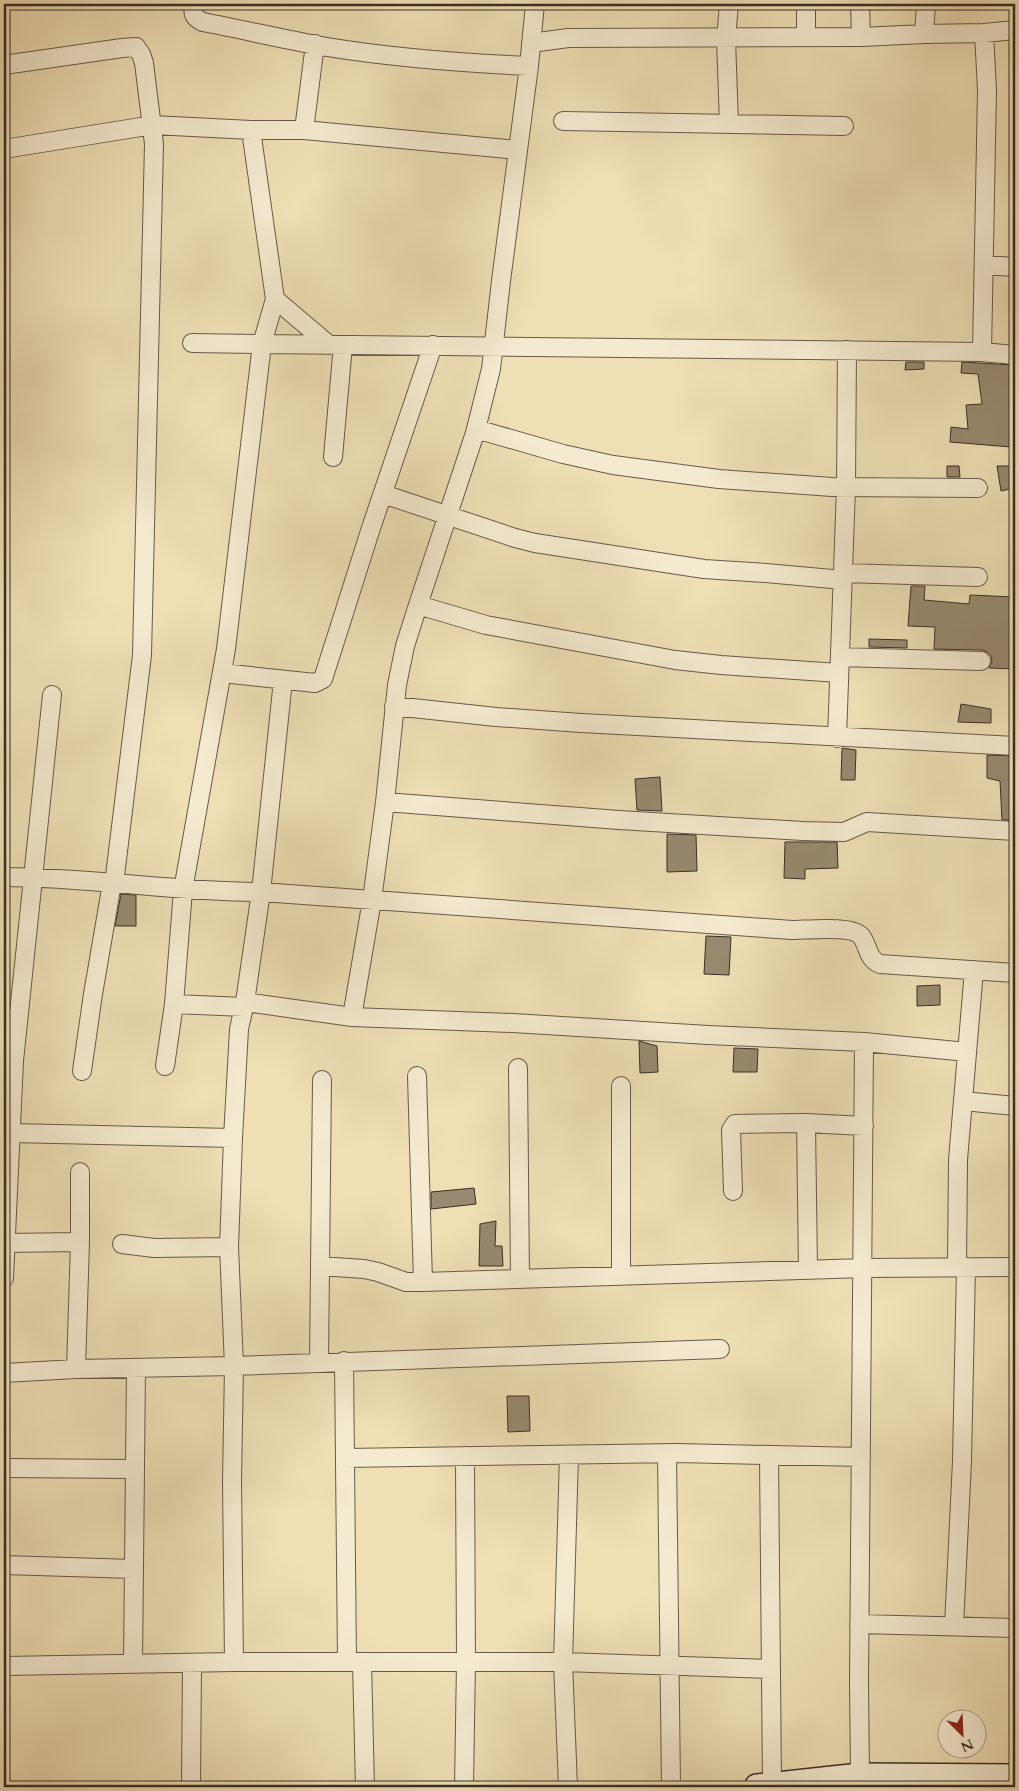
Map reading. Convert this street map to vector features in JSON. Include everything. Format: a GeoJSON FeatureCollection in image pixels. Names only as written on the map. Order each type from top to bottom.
{"type":"FeatureCollection","features":[{"type":"Feature","properties":{"kind":"street"},"geometry":{"type":"LineString","coordinates":[[194,4],[192,12],[194,16],[196,19],[204,22],[315,44],[412,59],[530,66]]}},
{"type":"Feature","properties":{"kind":"street"},"geometry":{"type":"LineString","coordinates":[[352,1017],[372,900],[385,802],[394,706],[406,646],[476,429],[491,369],[530,66],[535,4]]}},
{"type":"Feature","properties":{"kind":"street"},"geometry":{"type":"LineString","coordinates":[[729,4],[726,39],[729,124]]}},
{"type":"Feature","properties":{"kind":"street"},"geometry":{"type":"LineString","coordinates":[[806,4],[806,36]]}},
{"type":"Feature","properties":{"kind":"street"},"geometry":{"type":"LineString","coordinates":[[860,4],[861,37]]}},
{"type":"Feature","properties":{"kind":"street"},"geometry":{"type":"LineString","coordinates":[[924,34],[926,4]]}},
{"type":"Feature","properties":{"kind":"street"},"geometry":{"type":"LineString","coordinates":[[531,43],[568,38],[726,39],[806,36],[861,37],[984,33],[1015,30]]}},
{"type":"Feature","properties":{"kind":"street"},"geometry":{"type":"LineString","coordinates":[[982,352],[988,90],[984,33]]}},
{"type":"Feature","properties":{"kind":"street"},"geometry":{"type":"LineString","coordinates":[[304,130],[315,44]]}},
{"type":"Feature","properties":{"kind":"street"},"geometry":{"type":"LineString","coordinates":[[4,65],[136,47],[142,54],[144,63],[153,125],[142,655],[114,884],[111,889],[96,975],[82,1071]]}},
{"type":"Feature","properties":{"kind":"street"},"geometry":{"type":"LineString","coordinates":[[563,121],[844,126]]}},
{"type":"Feature","properties":{"kind":"street"},"geometry":{"type":"LineString","coordinates":[[4,149],[153,125],[251,130],[304,130],[518,150]]}},
{"type":"Feature","properties":{"kind":"street"},"geometry":{"type":"LineString","coordinates":[[165,1066],[174,1004],[183,890],[222,673],[262,344],[275,299],[251,130]]}},
{"type":"Feature","properties":{"kind":"street"},"geometry":{"type":"LineString","coordinates":[[984,265],[1015,267]]}},
{"type":"Feature","properties":{"kind":"street"},"geometry":{"type":"LineString","coordinates":[[275,299],[336,344]]}},
{"type":"Feature","properties":{"kind":"street"},"geometry":{"type":"LineString","coordinates":[[192,343],[847,350],[982,352],[1015,355]]}},
{"type":"Feature","properties":{"kind":"street"},"geometry":{"type":"LineString","coordinates":[[333,457],[336,344]]}},
{"type":"Feature","properties":{"kind":"street"},"geometry":{"type":"LineString","coordinates":[[222,673],[315,683],[323,679],[434,345]]}},
{"type":"Feature","properties":{"kind":"street"},"geometry":{"type":"LineString","coordinates":[[837,738],[846,487],[847,350]]}},
{"type":"Feature","properties":{"kind":"street"},"geometry":{"type":"LineString","coordinates":[[476,429],[562,454],[613,465],[719,479],[846,487],[978,488]]}},
{"type":"Feature","properties":{"kind":"street"},"geometry":{"type":"LineString","coordinates":[[383,494],[535,543],[704,569],[843,577],[978,576]]}},
{"type":"Feature","properties":{"kind":"street"},"geometry":{"type":"LineString","coordinates":[[418,605],[486,625],[676,660],[721,665],[840,665],[981,661]]}},
{"type":"Feature","properties":{"kind":"street"},"geometry":{"type":"LineString","coordinates":[[234,1662],[232,1481],[234,1366],[229,1247],[233,1138],[239,1029],[261,892],[283,680]]}},
{"type":"Feature","properties":{"kind":"street"},"geometry":{"type":"LineString","coordinates":[[4,1278],[14,1062],[52,695]]}},
{"type":"Feature","properties":{"kind":"street"},"geometry":{"type":"LineString","coordinates":[[394,706],[515,719],[837,738],[1015,746]]}},
{"type":"Feature","properties":{"kind":"street"},"geometry":{"type":"LineString","coordinates":[[385,802],[619,820],[803,831],[844,832],[867,822],[1015,831]]}},
{"type":"Feature","properties":{"kind":"street"},"geometry":{"type":"LineString","coordinates":[[4,877],[33,876],[183,890],[261,892],[783,930],[844,930],[855,932],[860,936],[870,957],[874,962],[880,964],[1015,973]]}},
{"type":"Feature","properties":{"kind":"street"},"geometry":{"type":"LineString","coordinates":[[954,1626],[962,1461],[962,1267],[958,1160],[974,970]]}},
{"type":"Feature","properties":{"kind":"street"},"geometry":{"type":"LineString","coordinates":[[174,1004],[244,1004],[352,1017],[513,1023],[864,1042],[968,1052]]}},
{"type":"Feature","properties":{"kind":"street"},"geometry":{"type":"LineString","coordinates":[[860,1776],[859,1624],[864,1268],[864,1042]]}},
{"type":"Feature","properties":{"kind":"street"},"geometry":{"type":"LineString","coordinates":[[518,1068],[520,1279]]}},
{"type":"Feature","properties":{"kind":"street"},"geometry":{"type":"LineString","coordinates":[[417,1076],[423,1282]]}},
{"type":"Feature","properties":{"kind":"street"},"geometry":{"type":"LineString","coordinates":[[319,1362],[322,1080]]}},
{"type":"Feature","properties":{"kind":"street"},"geometry":{"type":"LineString","coordinates":[[621,1086],[621,1276]]}},
{"type":"Feature","properties":{"kind":"street"},"geometry":{"type":"LineString","coordinates":[[963,1101],[1015,1106]]}},
{"type":"Feature","properties":{"kind":"street"},"geometry":{"type":"LineString","coordinates":[[733,1190],[733,1126],[741,1123],[806,1123],[864,1126]]}},
{"type":"Feature","properties":{"kind":"street"},"geometry":{"type":"LineString","coordinates":[[806,1123],[808,1270]]}},
{"type":"Feature","properties":{"kind":"street"},"geometry":{"type":"LineString","coordinates":[[10,1133],[233,1138]]}},
{"type":"Feature","properties":{"kind":"street"},"geometry":{"type":"LineString","coordinates":[[76,1368],[80,1172]]}},
{"type":"Feature","properties":{"kind":"street"},"geometry":{"type":"LineString","coordinates":[[5,1243],[80,1242]]}},
{"type":"Feature","properties":{"kind":"street"},"geometry":{"type":"LineString","coordinates":[[122,1244],[154,1248],[229,1247]]}},
{"type":"Feature","properties":{"kind":"street"},"geometry":{"type":"LineString","coordinates":[[320,1266],[364,1269],[406,1282],[864,1268],[1015,1267]]}},
{"type":"Feature","properties":{"kind":"street"},"geometry":{"type":"LineString","coordinates":[[4,1372],[76,1368],[234,1366],[720,1349]]}},
{"type":"Feature","properties":{"kind":"street"},"geometry":{"type":"LineString","coordinates":[[344,1362],[345,1458],[354,1662],[365,1787]]}},
{"type":"Feature","properties":{"kind":"street"},"geometry":{"type":"LineString","coordinates":[[133,1664],[136,1368]]}},
{"type":"Feature","properties":{"kind":"street"},"geometry":{"type":"LineString","coordinates":[[345,1458],[667,1453],[861,1457]]}},
{"type":"Feature","properties":{"kind":"street"},"geometry":{"type":"LineString","coordinates":[[667,1453],[671,1787]]}},
{"type":"Feature","properties":{"kind":"street"},"geometry":{"type":"LineString","coordinates":[[568,1787],[563,1662],[569,1455]]}},
{"type":"Feature","properties":{"kind":"street"},"geometry":{"type":"LineString","coordinates":[[769,1455],[771,1669],[764,1786],[817,1784],[860,1776],[898,1782],[968,1782],[1015,1777]]}},
{"type":"Feature","properties":{"kind":"street"},"geometry":{"type":"LineString","coordinates":[[464,1787],[466,1662],[465,1456]]}},
{"type":"Feature","properties":{"kind":"street"},"geometry":{"type":"LineString","coordinates":[[4,1468],[134,1470]]}},
{"type":"Feature","properties":{"kind":"street"},"geometry":{"type":"LineString","coordinates":[[4,1565],[134,1568]]}},
{"type":"Feature","properties":{"kind":"street"},"geometry":{"type":"LineString","coordinates":[[859,1624],[1015,1628]]}},
{"type":"Feature","properties":{"kind":"street"},"geometry":{"type":"LineString","coordinates":[[4,1666],[234,1662],[563,1662],[771,1669]]}},
{"type":"Feature","properties":{"kind":"street"},"geometry":{"type":"LineString","coordinates":[[192,1663],[192,1787]]}},
{"type":"Feature","properties":{"kind":"building"},"geometry":{"type":"Polygon","coordinates":[[[906,362],[924,362],[924,369],[905,370],[906,362]]]}},
{"type":"Feature","properties":{"kind":"building"},"geometry":{"type":"Polygon","coordinates":[[[962,362],[1012,365],[1012,398],[1015,398],[1015,412],[1011,447],[950,442],[951,427],[968,429],[966,405],[982,404],[978,374],[961,373],[962,362]]]}},
{"type":"Feature","properties":{"kind":"building"},"geometry":{"type":"Polygon","coordinates":[[[947,466],[959,466],[960,477],[947,477],[947,466]]]}},
{"type":"Feature","properties":{"kind":"building"},"geometry":{"type":"Polygon","coordinates":[[[997,466],[1015,466],[1015,488],[1001,491],[997,466]]]}},
{"type":"Feature","properties":{"kind":"building"},"geometry":{"type":"Polygon","coordinates":[[[911,586],[925,586],[924,600],[969,604],[970,595],[1015,597],[1015,669],[989,668],[992,662],[991,656],[982,650],[934,649],[935,627],[908,626],[911,586]]]}},
{"type":"Feature","properties":{"kind":"building"},"geometry":{"type":"Polygon","coordinates":[[[869,639],[907,640],[907,648],[869,647],[869,639]]]}},
{"type":"Feature","properties":{"kind":"building"},"geometry":{"type":"Polygon","coordinates":[[[961,704],[991,709],[991,723],[958,722],[961,704]]]}},
{"type":"Feature","properties":{"kind":"building"},"geometry":{"type":"Polygon","coordinates":[[[842,748],[856,750],[855,780],[841,780],[842,748]]]}},
{"type":"Feature","properties":{"kind":"building"},"geometry":{"type":"Polygon","coordinates":[[[987,755],[1015,756],[1015,820],[1002,820],[1000,781],[987,778],[987,755]]]}},
{"type":"Feature","properties":{"kind":"building"},"geometry":{"type":"Polygon","coordinates":[[[660,777],[662,811],[637,810],[635,779],[660,777]]]}},
{"type":"Feature","properties":{"kind":"building"},"geometry":{"type":"Polygon","coordinates":[[[667,834],[696,835],[697,871],[667,872],[667,834]]]}},
{"type":"Feature","properties":{"kind":"building"},"geometry":{"type":"Polygon","coordinates":[[[785,842],[837,842],[838,868],[805,869],[805,879],[784,878],[785,842]]]}},
{"type":"Feature","properties":{"kind":"building"},"geometry":{"type":"Polygon","coordinates":[[[121,894],[136,895],[136,926],[115,926],[121,894]]]}},
{"type":"Feature","properties":{"kind":"building"},"geometry":{"type":"Polygon","coordinates":[[[706,936],[731,937],[729,975],[704,974],[706,936]]]}},
{"type":"Feature","properties":{"kind":"building"},"geometry":{"type":"Polygon","coordinates":[[[940,985],[940,1005],[917,1006],[917,986],[940,985]]]}},
{"type":"Feature","properties":{"kind":"building"},"geometry":{"type":"Polygon","coordinates":[[[639,1041],[657,1046],[658,1072],[640,1073],[639,1041]]]}},
{"type":"Feature","properties":{"kind":"building"},"geometry":{"type":"Polygon","coordinates":[[[734,1048],[758,1049],[757,1072],[733,1072],[734,1048]]]}},
{"type":"Feature","properties":{"kind":"building"},"geometry":{"type":"Polygon","coordinates":[[[474,1188],[476,1204],[431,1209],[431,1192],[474,1188]]]}},
{"type":"Feature","properties":{"kind":"building"},"geometry":{"type":"Polygon","coordinates":[[[496,1221],[495,1246],[502,1246],[503,1266],[479,1266],[480,1224],[496,1221]]]}},
{"type":"Feature","properties":{"kind":"building"},"geometry":{"type":"Polygon","coordinates":[[[507,1396],[529,1396],[530,1431],[508,1432],[507,1396]]]}}]}
